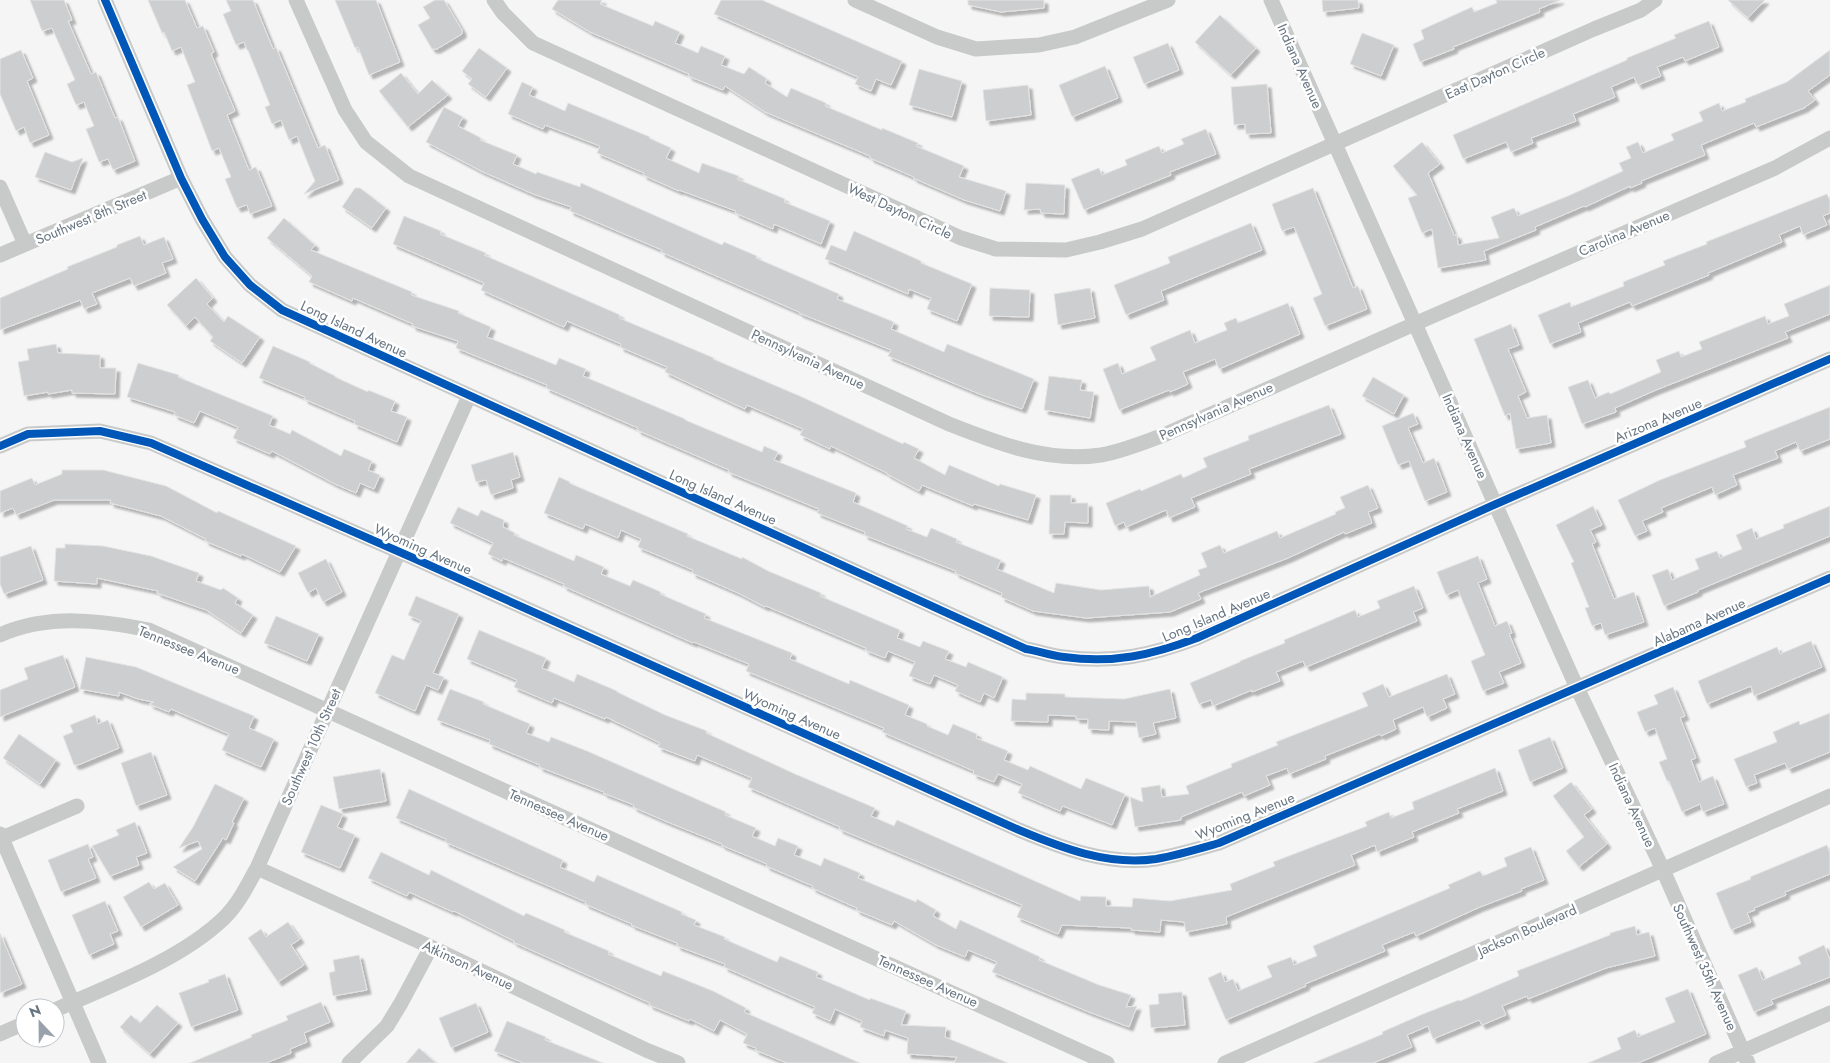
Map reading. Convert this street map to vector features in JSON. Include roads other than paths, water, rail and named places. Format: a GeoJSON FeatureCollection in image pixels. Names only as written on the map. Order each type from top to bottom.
{"type":"FeatureCollection","features":[{"type":"Feature","properties":{"kind":"street","name":"Long Island Avenue"},"geometry":{"type":"LineString","coordinates":[[105,0],[182,178],[202,219],[224,257],[250,285],[282,310],[1026,648],[1064,657],[1131,658],[1163,651],[1197,638],[1496,504]]}},
{"type":"Feature","properties":{"kind":"street","name":"Pennsylvania Avenue"},"geometry":{"type":"LineString","coordinates":[[296,0],[345,110],[366,142],[409,176],[949,424],[991,441],[1024,451],[1062,456],[1100,455],[1131,447],[1166,434],[1415,323]]}},
{"type":"Feature","properties":{"kind":"street","name":"West Dayton Circle"},"geometry":{"type":"LineString","coordinates":[[494,0],[503,13],[533,43],[961,238],[996,249],[1066,250],[1142,229],[1334,144]]}},
{"type":"Feature","properties":{"kind":"street"},"geometry":{"type":"LineString","coordinates":[[855,0],[937,37],[976,49],[1039,45],[1075,37],[1168,0]]}},
{"type":"Feature","properties":{"kind":"street","name":"Indiana Avenue"},"geometry":{"type":"LineString","coordinates":[[1271,0],[1577,688],[1663,870]]}},
{"type":"Feature","properties":{"kind":"street","name":"East Dayton Circle"},"geometry":{"type":"LineString","coordinates":[[1334,144],[1641,10],[1655,0]]}},
{"type":"Feature","properties":{"kind":"street","name":"Carolina Avenue"},"geometry":{"type":"LineString","coordinates":[[1415,323],[1775,168],[1830,138]]}},
{"type":"Feature","properties":{"kind":"street","name":"Southwest 8th Street"},"geometry":{"type":"LineString","coordinates":[[0,255],[182,178]]}},
{"type":"Feature","properties":{"kind":"street"},"geometry":{"type":"LineString","coordinates":[[0,187],[25,244]]}},
{"type":"Feature","properties":{"kind":"street","name":"Arizona Avenue"},"geometry":{"type":"LineString","coordinates":[[1496,504],[1830,359]]}},
{"type":"Feature","properties":{"kind":"street","name":"Southwest 10th Street"},"geometry":{"type":"LineString","coordinates":[[65,1006],[173,956],[222,919],[239,900],[257,868],[469,396]]}},
{"type":"Feature","properties":{"kind":"street","name":"Wyoming Avenue"},"geometry":{"type":"LineString","coordinates":[[0,446],[28,434],[100,431],[151,443],[398,551],[1019,830],[1087,855],[1122,860],[1154,859],[1183,853],[1219,842],[1577,688]]}},
{"type":"Feature","properties":{"kind":"street","name":"Alabama Avenue"},"geometry":{"type":"LineString","coordinates":[[1577,688],[1830,578]]}},
{"type":"Feature","properties":{"kind":"street","name":"Tennessee Avenue"},"geometry":{"type":"LineString","coordinates":[[0,635],[13,629],[43,623],[75,620],[110,622],[149,630],[1107,1063]]}},
{"type":"Feature","properties":{"kind":"street","name":"Jackson Boulevard"},"geometry":{"type":"LineString","coordinates":[[1225,1063],[1830,796]]}},
{"type":"Feature","properties":{"kind":"street"},"geometry":{"type":"LineString","coordinates":[[77,806],[1,836],[99,1063]]}},
{"type":"Feature","properties":{"kind":"street","name":"Atkinson Avenue"},"geometry":{"type":"LineString","coordinates":[[257,868],[431,947],[643,1056],[678,1063]]}},
{"type":"Feature","properties":{"kind":"street","name":"Southwest 35th Avenue"},"geometry":{"type":"LineString","coordinates":[[1663,870],[1745,1057]]}},
{"type":"Feature","properties":{"kind":"street"},"geometry":{"type":"LineString","coordinates":[[349,1063],[387,1026],[431,947]]}},
{"type":"Feature","properties":{"kind":"street"},"geometry":{"type":"LineString","coordinates":[[1716,1063],[1745,1057],[1830,1013]]}},
{"type":"Feature","properties":{"kind":"street"},"geometry":{"type":"LineString","coordinates":[[0,1034],[15,1027]]}}]}
